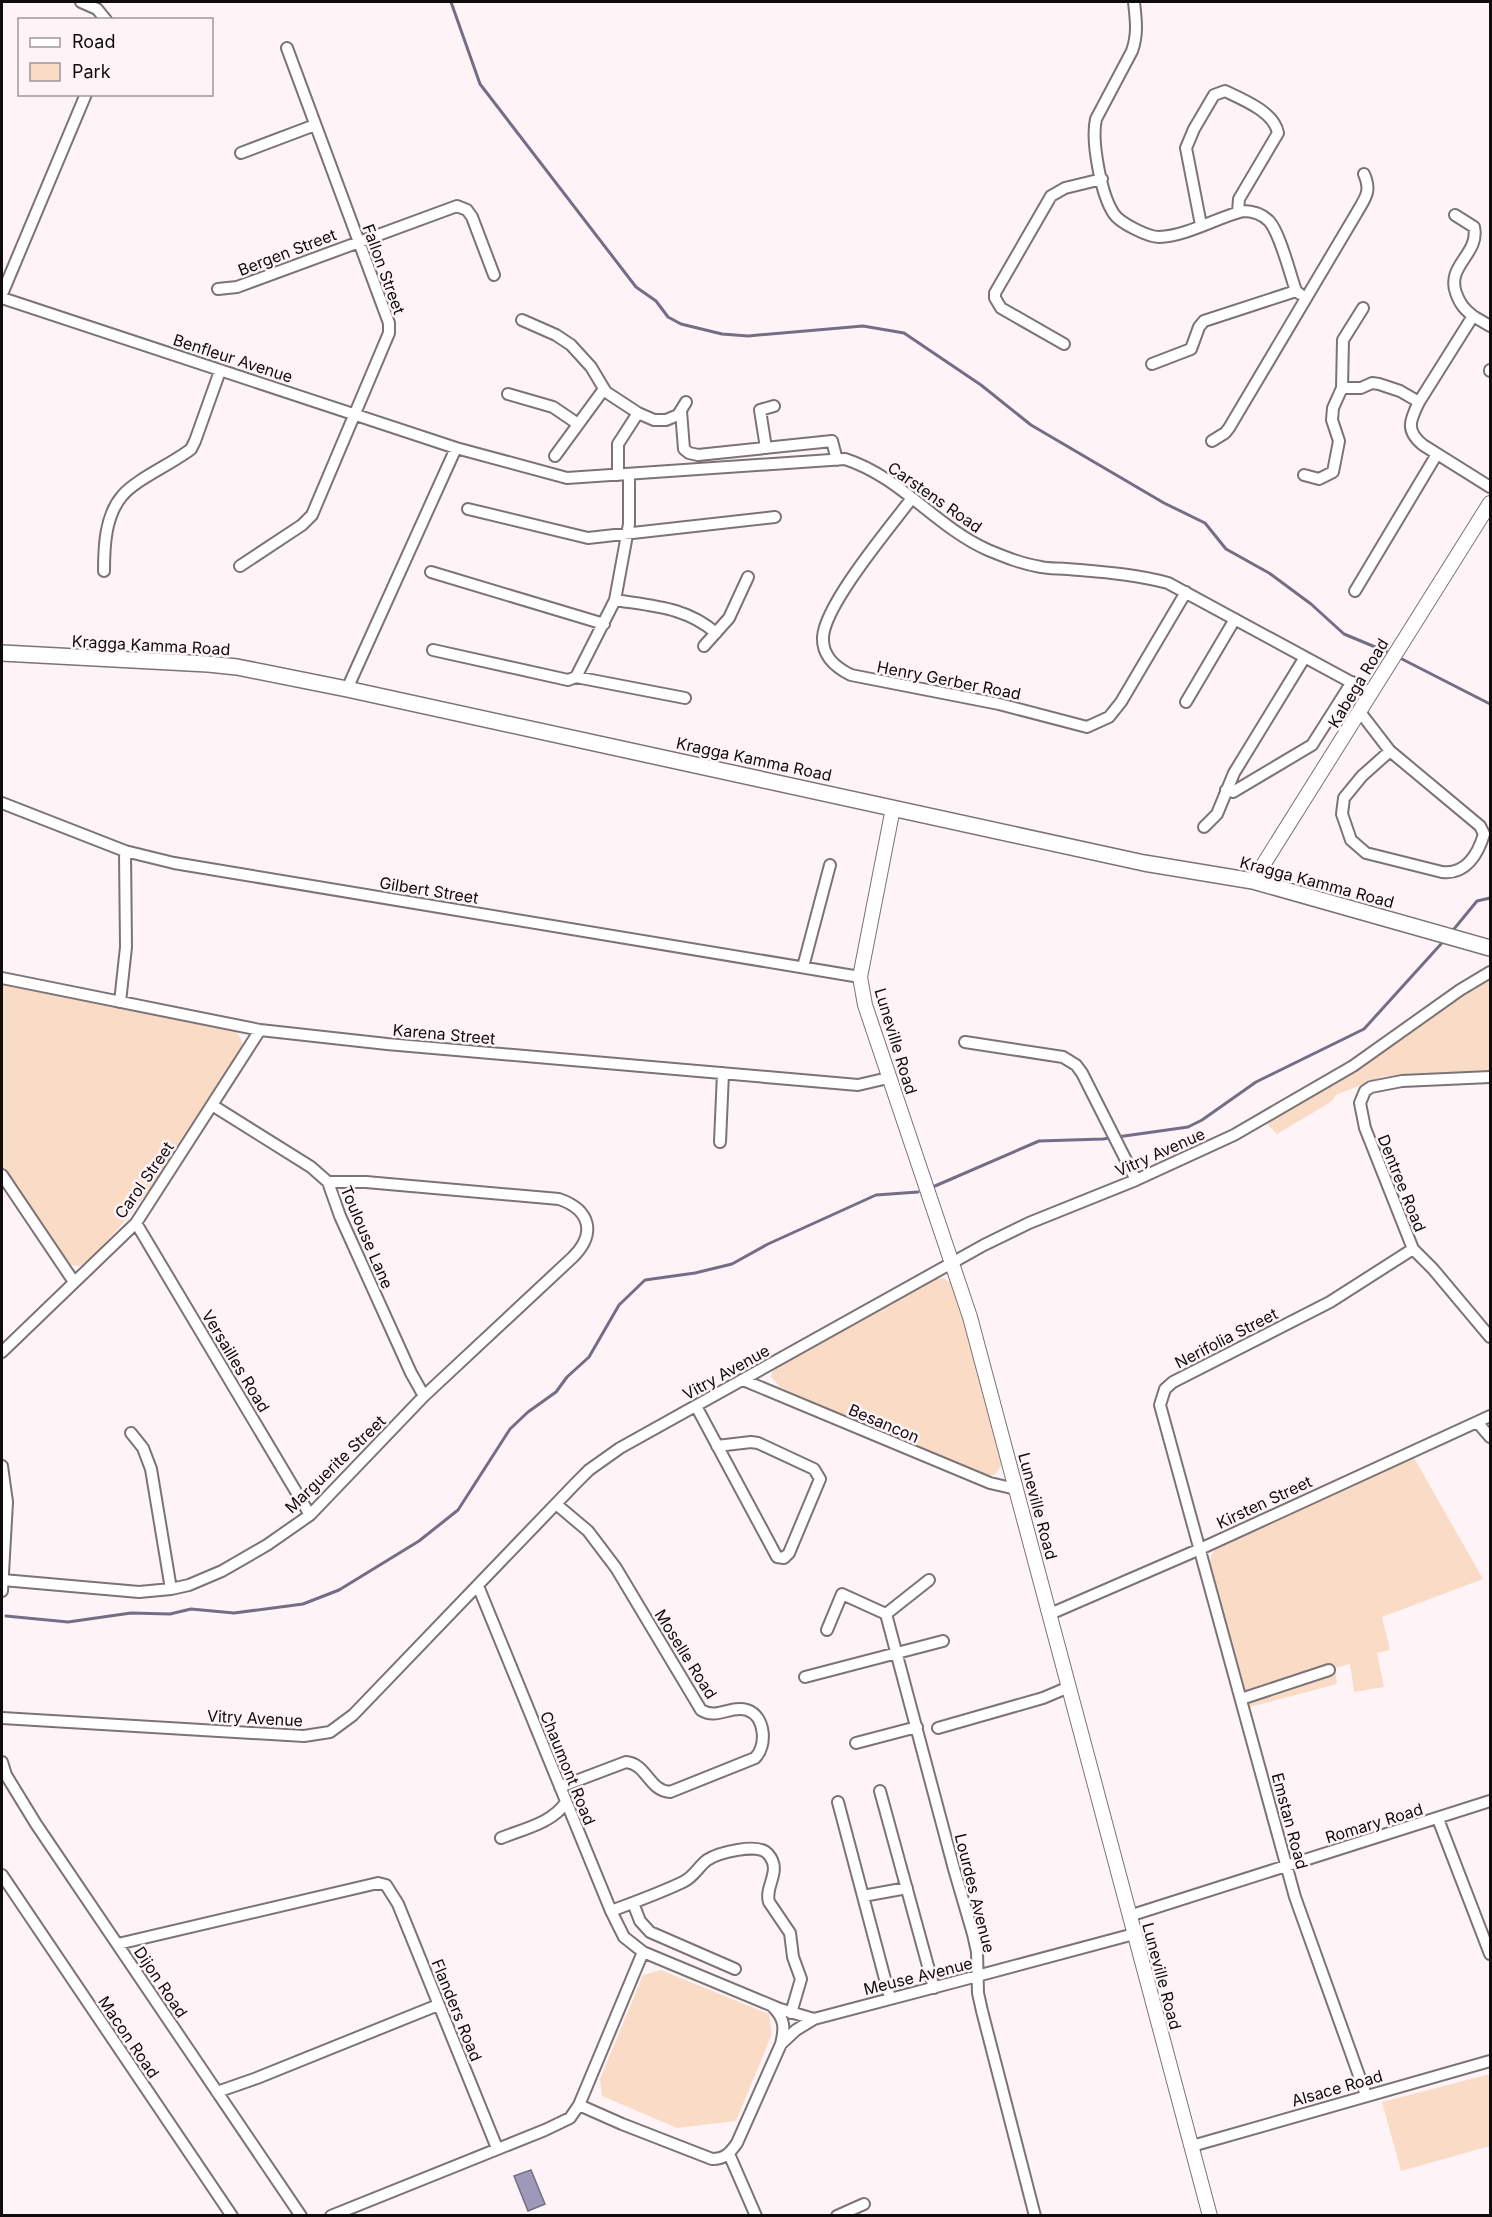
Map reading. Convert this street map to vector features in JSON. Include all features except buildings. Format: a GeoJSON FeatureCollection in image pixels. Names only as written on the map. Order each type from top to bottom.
{"type":"FeatureCollection","features":[{"type":"Feature","properties":{"kind":"main road","name":"Kragga Kamma Road"},"geometry":{"type":"LineString","coordinates":[[2,653],[237,667],[1144,863],[1253,881],[1491,948]]}},
{"type":"Feature","properties":{"kind":"street"},"geometry":{"type":"LineString","coordinates":[[81,2],[97,9],[104,18]]}},
{"type":"Feature","properties":{"kind":"street"},"geometry":{"type":"LineString","coordinates":[[1134,2],[1136,41],[1096,120],[1094,129],[1102,179],[1114,213],[1138,230],[1158,237],[1239,212],[1253,211],[1269,221],[1274,229],[1301,294]]}},
{"type":"Feature","properties":{"kind":"street","name":"Fallon Street"},"geometry":{"type":"LineString","coordinates":[[240,566],[307,520],[316,507],[387,339],[389,328],[287,48]]}},
{"type":"Feature","properties":{"kind":"street"},"geometry":{"type":"LineString","coordinates":[[1201,225],[1186,147],[1214,95],[1225,91],[1267,115],[1277,126],[1278,134],[1239,199],[1239,212]]}},
{"type":"Feature","properties":{"kind":"street"},"geometry":{"type":"LineString","coordinates":[[2,296],[85,96]]}},
{"type":"Feature","properties":{"kind":"street"},"geometry":{"type":"LineString","coordinates":[[241,153],[315,125]]}},
{"type":"Feature","properties":{"kind":"street"},"geometry":{"type":"LineString","coordinates":[[1212,441],[1229,428],[1301,294],[1322,274],[1368,192],[1369,185],[1364,174]]}},
{"type":"Feature","properties":{"kind":"street"},"geometry":{"type":"LineString","coordinates":[[1065,344],[1000,308],[995,293],[1051,196],[1065,188],[1102,179]]}},
{"type":"Feature","properties":{"kind":"street","name":"Bergen Street"},"geometry":{"type":"LineString","coordinates":[[218,289],[237,287],[452,207],[460,207],[470,213],[494,275]]}},
{"type":"Feature","properties":{"kind":"street"},"geometry":{"type":"LineString","coordinates":[[1455,215],[1474,227],[1476,234],[1452,282],[1461,306],[1491,326]]}},
{"type":"Feature","properties":{"kind":"street"},"geometry":{"type":"LineString","coordinates":[[1152,363],[1191,349],[1199,327],[1204,321],[1301,294]]}},
{"type":"Feature","properties":{"kind":"street","name":"Benfleur Avenue"},"geometry":{"type":"LineString","coordinates":[[2,296],[220,371],[456,448]]}},
{"type":"Feature","properties":{"kind":"street"},"geometry":{"type":"LineString","coordinates":[[1304,475],[1319,479],[1333,472],[1339,441],[1332,420],[1333,408],[1342,388],[1343,340],[1363,308]]}},
{"type":"Feature","properties":{"kind":"street"},"geometry":{"type":"LineString","coordinates":[[1473,316],[1419,402],[1413,414],[1411,430],[1415,439],[1491,487]]}},
{"type":"Feature","properties":{"kind":"street"},"geometry":{"type":"LineString","coordinates":[[522,320],[556,335],[571,345],[591,367],[609,395],[638,414],[663,421],[675,417],[684,407],[684,449],[689,453],[832,441],[837,460]]}},
{"type":"Feature","properties":{"kind":"street"},"geometry":{"type":"LineString","coordinates":[[104,571],[104,545],[117,503],[127,491],[191,448],[220,371]]}},
{"type":"Feature","properties":{"kind":"street"},"geometry":{"type":"LineString","coordinates":[[1342,388],[1361,388],[1372,383],[1378,384],[1400,391],[1419,402]]}},
{"type":"Feature","properties":{"kind":"street"},"geometry":{"type":"LineString","coordinates":[[555,456],[604,389]]}},
{"type":"Feature","properties":{"kind":"street"},"geometry":{"type":"LineString","coordinates":[[508,394],[553,407],[578,424]]}},
{"type":"Feature","properties":{"kind":"street"},"geometry":{"type":"LineString","coordinates":[[766,448],[760,410],[774,406]]}},
{"type":"Feature","properties":{"kind":"street"},"geometry":{"type":"LineString","coordinates":[[576,677],[615,600],[630,509],[618,444],[638,414]]}},
{"type":"Feature","properties":{"kind":"street"},"geometry":{"type":"LineString","coordinates":[[347,689],[456,448]]}},
{"type":"Feature","properties":{"kind":"street","name":"Carstens Road"},"geometry":{"type":"LineString","coordinates":[[456,448],[567,478],[845,459],[895,484],[966,538],[1014,561],[1041,567],[1139,575],[1168,583],[1352,682],[1373,688]]}},
{"type":"Feature","properties":{"kind":"street"},"geometry":{"type":"LineString","coordinates":[[1355,591],[1437,454]]}},
{"type":"Feature","properties":{"kind":"street","name":"Henry Gerber Road"},"geometry":{"type":"LineString","coordinates":[[912,498],[863,563],[830,614],[825,627],[823,637],[826,654],[837,667],[851,675],[999,704],[1087,727],[1109,717],[1121,702],[1186,592]]}},
{"type":"Feature","properties":{"kind":"street","name":"Kabega Road"},"geometry":{"type":"LineString","coordinates":[[1253,881],[1491,503]]}},
{"type":"Feature","properties":{"kind":"street"},"geometry":{"type":"LineString","coordinates":[[468,508],[588,538],[775,518]]}},
{"type":"Feature","properties":{"kind":"street"},"geometry":{"type":"LineString","coordinates":[[431,572],[604,624]]}},
{"type":"Feature","properties":{"kind":"street"},"geometry":{"type":"LineString","coordinates":[[704,646],[735,609],[748,577]]}},
{"type":"Feature","properties":{"kind":"street"},"geometry":{"type":"LineString","coordinates":[[615,600],[679,611],[696,617],[716,633]]}},
{"type":"Feature","properties":{"kind":"street"},"geometry":{"type":"LineString","coordinates":[[1186,702],[1235,619]]}},
{"type":"Feature","properties":{"kind":"street"},"geometry":{"type":"LineString","coordinates":[[433,650],[568,680],[576,677],[685,698]]}},
{"type":"Feature","properties":{"kind":"street"},"geometry":{"type":"LineString","coordinates":[[1204,827],[1217,814],[1234,773],[1305,657]]}},
{"type":"Feature","properties":{"kind":"street"},"geometry":{"type":"LineString","coordinates":[[1226,790],[1233,792],[1312,745],[1352,682]]}},
{"type":"Feature","properties":{"kind":"street"},"geometry":{"type":"LineString","coordinates":[[1360,712],[1390,751],[1480,826],[1484,834],[1482,841],[1463,868],[1451,873],[1442,872],[1366,853],[1351,840],[1342,814],[1344,798],[1362,776],[1390,751]]}},
{"type":"Feature","properties":{"kind":"street","name":"Gilbert Street"},"geometry":{"type":"LineString","coordinates":[[2,803],[125,851],[174,863],[860,977]]}},
{"type":"Feature","properties":{"kind":"street","name":"Luneville Road"},"geometry":{"type":"LineString","coordinates":[[893,808],[860,977],[865,1005],[970,1317],[1210,2216]]}},
{"type":"Feature","properties":{"kind":"street"},"geometry":{"type":"LineString","coordinates":[[120,1002],[126,947],[125,851]]}},
{"type":"Feature","properties":{"kind":"street"},"geometry":{"type":"LineString","coordinates":[[803,967],[830,865]]}},
{"type":"Feature","properties":{"kind":"street","name":"Vitry Avenue"},"geometry":{"type":"LineString","coordinates":[[2,1718],[304,1736],[330,1732],[353,1715],[589,1470],[620,1448],[952,1262],[1029,1222],[1136,1180],[1234,1135],[1353,1066],[1460,990],[1491,972]]}},
{"type":"Feature","properties":{"kind":"street","name":"Karena Street"},"geometry":{"type":"LineString","coordinates":[[2,978],[260,1030],[387,1044],[858,1084],[888,1078]]}},
{"type":"Feature","properties":{"kind":"street","name":"Carol Street"},"geometry":{"type":"LineString","coordinates":[[2,1352],[136,1223],[260,1030]]}},
{"type":"Feature","properties":{"kind":"street"},"geometry":{"type":"LineString","coordinates":[[965,1042],[1053,1055],[1071,1061],[1082,1073],[1136,1180]]}},
{"type":"Feature","properties":{"kind":"street"},"geometry":{"type":"LineString","coordinates":[[720,1142],[723,1073]]}},
{"type":"Feature","properties":{"kind":"street","name":"Dentree Road"},"geometry":{"type":"LineString","coordinates":[[1491,1077],[1402,1081],[1371,1087],[1362,1096],[1360,1103],[1365,1128],[1413,1249],[1491,1337]]}},
{"type":"Feature","properties":{"kind":"street","name":"Toulouse Lane"},"geometry":{"type":"LineString","coordinates":[[212,1105],[311,1167],[328,1182],[345,1227],[424,1396]]}},
{"type":"Feature","properties":{"kind":"street"},"geometry":{"type":"LineString","coordinates":[[2,1175],[74,1282]]}},
{"type":"Feature","properties":{"kind":"street","name":"Marguerite Street"},"geometry":{"type":"LineString","coordinates":[[2,1585],[139,1592],[171,1589],[204,1580],[267,1545],[310,1515],[424,1396],[585,1244],[588,1227],[584,1217],[572,1203],[560,1199],[366,1182],[328,1182]]}},
{"type":"Feature","properties":{"kind":"street","name":"Versailles Road"},"geometry":{"type":"LineString","coordinates":[[136,1223],[310,1515]]}},
{"type":"Feature","properties":{"kind":"street","name":"Nerifolia Street"},"geometry":{"type":"LineString","coordinates":[[1200,1549],[1160,1406],[1165,1389],[1186,1374],[1330,1302],[1413,1249]]}},
{"type":"Feature","properties":{"kind":"street","name":"Besancon"},"geometry":{"type":"LineString","coordinates":[[743,1380],[990,1483],[1016,1489]]}},
{"type":"Feature","properties":{"kind":"street"},"geometry":{"type":"LineString","coordinates":[[696,1406],[717,1446],[777,1557],[781,1559],[787,1556],[820,1479],[818,1472],[758,1443],[717,1446]]}},
{"type":"Feature","properties":{"kind":"street","name":"Kirsten Street"},"geometry":{"type":"LineString","coordinates":[[1050,1614],[1200,1549],[1491,1416]]}},
{"type":"Feature","properties":{"kind":"street"},"geometry":{"type":"LineString","coordinates":[[1477,1422],[1491,1437]]}},
{"type":"Feature","properties":{"kind":"street"},"geometry":{"type":"LineString","coordinates":[[131,1433],[143,1448],[151,1469],[171,1589]]}},
{"type":"Feature","properties":{"kind":"street"},"geometry":{"type":"LineString","coordinates":[[2,1466],[6,1502],[2,1585]]}},
{"type":"Feature","properties":{"kind":"street","name":"Moselle Road"},"geometry":{"type":"LineString","coordinates":[[556,1503],[588,1532],[616,1568],[701,1710],[711,1715],[738,1709],[749,1711],[757,1719],[764,1742],[760,1753],[755,1758],[670,1792],[657,1789],[641,1768],[632,1762],[626,1762],[560,1786]]}},
{"type":"Feature","properties":{"kind":"street","name":"Emstan Road"},"geometry":{"type":"LineString","coordinates":[[1200,1549],[1295,1897],[1366,2095]]}},
{"type":"Feature","properties":{"kind":"street"},"geometry":{"type":"LineString","coordinates":[[827,1630],[842,1594],[886,1614],[929,1580]]}},
{"type":"Feature","properties":{"kind":"street","name":"Chaumont Road"},"geometry":{"type":"LineString","coordinates":[[478,1586],[610,1911],[624,1937],[643,1952]]}},
{"type":"Feature","properties":{"kind":"street","name":"Lourdes Avenue"},"geometry":{"type":"LineString","coordinates":[[886,1614],[954,1869],[974,1934],[982,2011],[1035,2216]]}},
{"type":"Feature","properties":{"kind":"street"},"geometry":{"type":"LineString","coordinates":[[805,1677],[944,1641]]}},
{"type":"Feature","properties":{"kind":"street"},"geometry":{"type":"LineString","coordinates":[[1241,1699],[1329,1670]]}},
{"type":"Feature","properties":{"kind":"street"},"geometry":{"type":"LineString","coordinates":[[938,1728],[1043,1698],[1069,1687]]}},
{"type":"Feature","properties":{"kind":"street"},"geometry":{"type":"LineString","coordinates":[[856,1743],[917,1727]]}},
{"type":"Feature","properties":{"kind":"street","name":"Dijon Road"},"geometry":{"type":"LineString","coordinates":[[2,1762],[6,1775],[36,1824],[301,2216]]}},
{"type":"Feature","properties":{"kind":"street"},"geometry":{"type":"LineString","coordinates":[[880,1791],[934,1988]]}},
{"type":"Feature","properties":{"kind":"street","name":"Romary Road"},"geometry":{"type":"LineString","coordinates":[[1129,1916],[1491,1801]]}},
{"type":"Feature","properties":{"kind":"street"},"geometry":{"type":"LineString","coordinates":[[501,1838],[551,1817],[562,1809],[566,1802]]}},
{"type":"Feature","properties":{"kind":"street"},"geometry":{"type":"LineString","coordinates":[[838,1802],[890,1998]]}},
{"type":"Feature","properties":{"kind":"street"},"geometry":{"type":"LineString","coordinates":[[1438,1819],[1486,1930],[1491,1954]]}},
{"type":"Feature","properties":{"kind":"street"},"geometry":{"type":"LineString","coordinates":[[610,1911],[686,1881],[710,1858],[747,1848],[767,1852],[774,1870],[767,1897],[790,1933],[793,1957],[801,1979],[791,2013]]}},
{"type":"Feature","properties":{"kind":"street","name":"Macon Road"},"geometry":{"type":"LineString","coordinates":[[2,1875],[232,2216]]}},
{"type":"Feature","properties":{"kind":"street","name":"Flanders Road"},"geometry":{"type":"LineString","coordinates":[[118,1944],[378,1883],[386,1885],[398,1904],[497,2148]]}},
{"type":"Feature","properties":{"kind":"street"},"geometry":{"type":"LineString","coordinates":[[863,1896],[907,1888]]}},
{"type":"Feature","properties":{"kind":"street"},"geometry":{"type":"LineString","coordinates":[[633,1903],[640,1921],[650,1932],[735,1969]]}},
{"type":"Feature","properties":{"kind":"street","name":"Meuse Avenue"},"geometry":{"type":"LineString","coordinates":[[781,2044],[796,2030],[814,2019],[1134,1934]]}},
{"type":"Feature","properties":{"kind":"street"},"geometry":{"type":"LineString","coordinates":[[331,2216],[570,2118],[579,2105],[643,1952],[791,2013],[814,2019]]}},
{"type":"Feature","properties":{"kind":"street","name":"Meuse Avenue"},"geometry":{"type":"LineString","coordinates":[[729,2154],[737,2143],[781,2044],[784,2025],[771,2004]]}},
{"type":"Feature","properties":{"kind":"street"},"geometry":{"type":"LineString","coordinates":[[217,2092],[438,2005]]}},
{"type":"Feature","properties":{"kind":"street","name":"Alsace Road"},"geometry":{"type":"LineString","coordinates":[[1191,2146],[1491,2061]]}},
{"type":"Feature","properties":{"kind":"street"},"geometry":{"type":"LineString","coordinates":[[579,2105],[711,2159],[723,2158],[729,2154],[756,2216]]}},
{"type":"Feature","properties":{"kind":"street"},"geometry":{"type":"LineString","coordinates":[[837,2216],[864,2204]]}},
{"type":"Feature","properties":{"kind":"green space"},"geometry":{"type":"Polygon","coordinates":[[[1490,977],[1490,1071],[1381,1077],[1336,1095],[1326,1105],[1277,1134],[1267,1124],[1371,1060],[1458,997],[1490,977]]]}},
{"type":"Feature","properties":{"kind":"green space"},"geometry":{"type":"Polygon","coordinates":[[[2,983],[234,1030],[242,1040],[240,1053],[160,1175],[125,1220],[92,1258],[82,1265],[71,1264],[62,1257],[2,1166],[2,983]]]}},
{"type":"Feature","properties":{"kind":"green space"},"geometry":{"type":"Polygon","coordinates":[[[944,1278],[954,1285],[959,1301],[1002,1464],[995,1475],[985,1475],[796,1395],[780,1387],[771,1377],[777,1367],[937,1279],[944,1278]]]}},
{"type":"Feature","properties":{"kind":"green space"},"geometry":{"type":"Polygon","coordinates":[[[1413,1456],[1483,1579],[1382,1617],[1390,1650],[1377,1653],[1384,1687],[1354,1692],[1350,1664],[1335,1668],[1337,1684],[1250,1707],[1210,1562],[1216,1547],[1413,1456]]]}},
{"type":"Feature","properties":{"kind":"green space"},"geometry":{"type":"Polygon","coordinates":[[[661,1970],[769,2014],[772,2034],[736,2121],[677,2128],[602,2096],[600,2079],[643,1975],[661,1970]]]}},
{"type":"Feature","properties":{"kind":"green space"},"geometry":{"type":"Polygon","coordinates":[[[1490,2074],[1490,2146],[1401,2171],[1382,2102],[1490,2074]]]}},
{"type":"Feature","properties":{"kind":"shaded area"},"geometry":{"type":"Polygon","coordinates":[[[531,2170],[545,2204],[528,2211],[514,2176],[531,2170]]]}},
{"type":"Feature","properties":{"kind":"waterway"},"geometry":{"type":"LineString","coordinates":[[451,2],[480,84],[636,287],[656,301],[668,317],[681,324],[722,334],[748,336],[863,326],[904,333],[981,385],[1031,425],[1164,503],[1205,523],[1226,549],[1269,573],[1311,604],[1344,634],[1392,654]]}},
{"type":"Feature","properties":{"kind":"waterway"},"geometry":{"type":"LineString","coordinates":[[1398,657],[1490,704]]}},
{"type":"Feature","properties":{"kind":"waterway"},"geometry":{"type":"LineString","coordinates":[[1454,929],[1477,901],[1490,898]]}},
{"type":"Feature","properties":{"kind":"waterway"},"geometry":{"type":"LineString","coordinates":[[935,1186],[1039,1141],[1103,1139],[1188,1127],[1202,1120],[1256,1082],[1364,1029],[1441,944]]}},
{"type":"Feature","properties":{"kind":"waterway"},"geometry":{"type":"LineString","coordinates":[[6,1616],[68,1622],[131,1613],[170,1614],[191,1609],[234,1613],[303,1604],[339,1590],[419,1541],[458,1510],[510,1429],[528,1412],[556,1392],[567,1377],[589,1357],[619,1305],[645,1280],[695,1273],[732,1264],[768,1244],[876,1195],[918,1192]]}}]}
